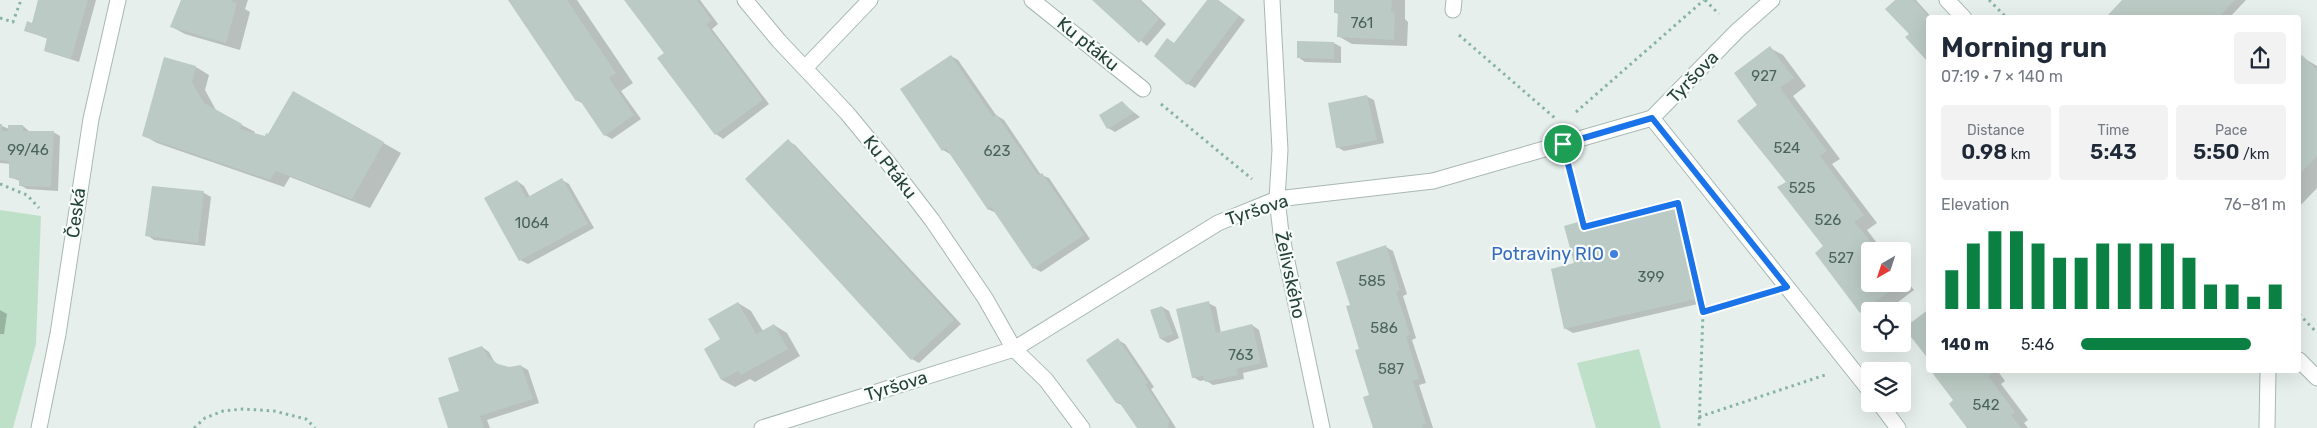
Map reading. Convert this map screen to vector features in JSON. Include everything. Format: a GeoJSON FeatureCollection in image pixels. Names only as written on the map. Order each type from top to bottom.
{"type":"FeatureCollection","features":[{"type":"Feature","properties":{"kind":"street","name":"Česká"},"geometry":{"type":"LineString","coordinates":[[39,428],[58,334],[91,119],[118,0]]}},
{"type":"Feature","properties":{"kind":"street","name":"Ku Ptáku"},"geometry":{"type":"LineString","coordinates":[[745,0],[779,41],[847,113],[932,220],[985,298],[1014,349],[1046,380],[1082,428]]}},
{"type":"Feature","properties":{"kind":"street"},"geometry":{"type":"LineString","coordinates":[[805,68],[870,0]]}},
{"type":"Feature","properties":{"kind":"street","name":"Ku ptáku"},"geometry":{"type":"LineString","coordinates":[[1032,0],[1143,89]]}},
{"type":"Feature","properties":{"kind":"street","name":"Želivského"},"geometry":{"type":"LineString","coordinates":[[1272,0],[1280,150],[1277,199],[1281,233],[1322,428]]}},
{"type":"Feature","properties":{"kind":"street","name":"Tyršova"},"geometry":{"type":"LineString","coordinates":[[766,428],[1014,349],[1218,223],[1277,199],[1433,180],[1652,118],[1737,31],[1772,0]]}},
{"type":"Feature","properties":{"kind":"street"},"geometry":{"type":"LineString","coordinates":[[1947,0],[1961,15]]}},
{"type":"Feature","properties":{"kind":"street"},"geometry":{"type":"LineString","coordinates":[[1652,118],[1861,378]]}},
{"type":"Feature","properties":{"kind":"street"},"geometry":{"type":"LineString","coordinates":[[2301,362],[2317,378]]}},
{"type":"Feature","properties":{"kind":"street"},"geometry":{"type":"LineString","coordinates":[[2267,428],[2268,373]]}},
{"type":"Feature","properties":{"kind":"street"},"geometry":{"type":"LineString","coordinates":[[1886,412],[1898,428]]}},
{"type":"Feature","properties":{"kind":"path"},"geometry":{"type":"LineString","coordinates":[[0,18],[13,22],[21,0]]}},
{"type":"Feature","properties":{"kind":"path"},"geometry":{"type":"LineString","coordinates":[[1562,124],[1704,0]]}},
{"type":"Feature","properties":{"kind":"path"},"geometry":{"type":"LineString","coordinates":[[1989,0],[2003,15]]}},
{"type":"Feature","properties":{"kind":"path"},"geometry":{"type":"LineString","coordinates":[[1454,5],[1457,33],[1562,124],[1563,144],[1582,227],[1678,203],[1703,312],[1699,428]]}},
{"type":"Feature","properties":{"kind":"path"},"geometry":{"type":"LineString","coordinates":[[1143,89],[1277,199]]}},
{"type":"Feature","properties":{"kind":"path"},"geometry":{"type":"LineString","coordinates":[[0,184],[27,195],[39,208]]}},
{"type":"Feature","properties":{"kind":"path"},"geometry":{"type":"LineString","coordinates":[[1703,312],[1787,287]]}},
{"type":"Feature","properties":{"kind":"path"},"geometry":{"type":"LineString","coordinates":[[2301,316],[2317,333]]}},
{"type":"Feature","properties":{"kind":"path"},"geometry":{"type":"LineString","coordinates":[[1700,417],[1852,366]]}},
{"type":"Feature","properties":{"kind":"path"},"geometry":{"type":"LineString","coordinates":[[194,428],[205,418],[223,411],[243,408],[274,411],[306,419],[315,428]]}},
{"type":"Feature","properties":{"kind":"green space"},"geometry":{"type":"Polygon","coordinates":[[[0,210],[41,216],[36,344],[13,428],[0,428],[0,210]]]}},
{"type":"Feature","properties":{"kind":"green space"},"geometry":{"type":"Polygon","coordinates":[[[1639,349],[1661,428],[1596,428],[1577,363],[1639,349]]]}},
{"type":"Feature","properties":{"kind":"building"},"geometry":{"type":"Polygon","coordinates":[[[38,0],[88,0],[71,59],[44,51],[47,38],[24,31],[27,21],[32,23],[38,0]]]}},
{"type":"Feature","properties":{"kind":"building"},"geometry":{"type":"Polygon","coordinates":[[[181,0],[232,0],[232,2],[237,3],[226,43],[170,27],[181,0]]]}},
{"type":"Feature","properties":{"kind":"building"},"geometry":{"type":"Polygon","coordinates":[[[508,0],[567,0],[616,73],[609,78],[634,115],[604,136],[579,99],[576,101],[508,0]]]}},
{"type":"Feature","properties":{"kind":"building"},"geometry":{"type":"Polygon","coordinates":[[[624,0],[697,0],[712,20],[706,24],[763,100],[715,135],[657,58],[664,53],[624,0]]]}},
{"type":"Feature","properties":{"kind":"building"},"geometry":{"type":"Polygon","coordinates":[[[1092,0],[1139,0],[1159,19],[1139,43],[1092,0]]]}},
{"type":"Feature","properties":{"kind":"building"},"geometry":{"type":"Polygon","coordinates":[[[1207,0],[1218,0],[1239,16],[1187,85],[1154,56],[1167,38],[1174,43],[1207,0]]]}},
{"type":"Feature","properties":{"kind":"building"},"geometry":{"type":"Polygon","coordinates":[[[1334,0],[1392,0],[1391,12],[1395,13],[1394,40],[1337,37],[1338,13],[1334,13],[1334,0]]]}},
{"type":"Feature","properties":{"kind":"building"},"geometry":{"type":"Polygon","coordinates":[[[1895,0],[1914,0],[1927,15],[1924,22],[1926,24],[1926,60],[1905,37],[1909,34],[1885,9],[1895,0]]]}},
{"type":"Feature","properties":{"kind":"building"},"geometry":{"type":"Polygon","coordinates":[[[2122,0],[2235,0],[2221,15],[2108,15],[2122,0]]]}},
{"type":"Feature","properties":{"kind":"building"},"geometry":{"type":"Polygon","coordinates":[[[1297,41],[1334,42],[1334,59],[1297,58],[1297,41]]]}},
{"type":"Feature","properties":{"kind":"building"},"geometry":{"type":"Polygon","coordinates":[[[1770,46],[1794,78],[1780,88],[1827,151],[1820,156],[1864,215],[1854,222],[1871,242],[1861,242],[1861,292],[1888,292],[1875,302],[1861,302],[1860,313],[1815,253],[1823,246],[1777,187],[1786,182],[1737,121],[1757,105],[1734,73],[1770,46]]]}},
{"type":"Feature","properties":{"kind":"building"},"geometry":{"type":"Polygon","coordinates":[[[951,55],[993,117],[996,114],[1038,175],[1042,173],[1084,235],[1033,269],[991,207],[988,210],[946,148],[942,151],[900,89],[951,55]]]}},
{"type":"Feature","properties":{"kind":"building"},"geometry":{"type":"Polygon","coordinates":[[[2301,56],[2317,70],[2317,156],[2301,173],[2301,56]]]}},
{"type":"Feature","properties":{"kind":"building"},"geometry":{"type":"Polygon","coordinates":[[[164,57],[196,66],[192,82],[204,103],[242,124],[240,129],[265,136],[266,133],[268,134],[293,91],[384,142],[352,199],[276,171],[270,180],[142,136],[164,57]]]}},
{"type":"Feature","properties":{"kind":"building"},"geometry":{"type":"Polygon","coordinates":[[[1367,95],[1377,140],[1336,148],[1328,103],[1367,95]]]}},
{"type":"Feature","properties":{"kind":"building"},"geometry":{"type":"Polygon","coordinates":[[[1122,101],[1134,113],[1107,129],[1099,115],[1122,101]]]}},
{"type":"Feature","properties":{"kind":"building"},"geometry":{"type":"Polygon","coordinates":[[[0,124],[2,124],[2,131],[8,131],[8,125],[23,125],[23,131],[54,131],[51,187],[19,186],[19,179],[9,178],[9,161],[0,160],[0,124]]]}},
{"type":"Feature","properties":{"kind":"building"},"geometry":{"type":"Polygon","coordinates":[[[788,139],[954,320],[911,360],[745,179],[788,139]]]}},
{"type":"Feature","properties":{"kind":"building"},"geometry":{"type":"Polygon","coordinates":[[[562,178],[588,224],[519,261],[484,198],[517,180],[526,198],[562,178]]]}},
{"type":"Feature","properties":{"kind":"building"},"geometry":{"type":"Polygon","coordinates":[[[152,186],[204,191],[198,243],[145,236],[152,186]]]}},
{"type":"Feature","properties":{"kind":"building"},"geometry":{"type":"Polygon","coordinates":[[[1675,209],[1696,299],[1564,329],[1551,269],[1574,263],[1564,226],[1578,222],[1581,231],[1675,209]]]}},
{"type":"Feature","properties":{"kind":"building"},"geometry":{"type":"Polygon","coordinates":[[[1386,245],[1400,290],[1396,292],[1410,334],[1406,336],[1419,379],[1413,381],[1426,424],[1422,425],[1423,428],[1373,428],[1363,397],[1369,395],[1355,350],[1359,349],[1346,306],[1350,305],[1336,262],[1386,245]]]}},
{"type":"Feature","properties":{"kind":"building"},"geometry":{"type":"Polygon","coordinates":[[[1209,301],[1216,333],[1252,324],[1261,363],[1236,369],[1238,375],[1205,382],[1203,376],[1192,378],[1176,309],[1209,301]]]}},
{"type":"Feature","properties":{"kind":"building"},"geometry":{"type":"Polygon","coordinates":[[[738,302],[756,334],[774,324],[788,349],[741,375],[738,371],[721,380],[704,349],[720,339],[708,319],[738,302]]]}},
{"type":"Feature","properties":{"kind":"building"},"geometry":{"type":"Polygon","coordinates":[[[1162,306],[1173,334],[1160,339],[1150,310],[1162,306]]]}},
{"type":"Feature","properties":{"kind":"building"},"geometry":{"type":"Polygon","coordinates":[[[1926,311],[1926,356],[1911,337],[1911,323],[1926,311]]]}},
{"type":"Feature","properties":{"kind":"building"},"geometry":{"type":"Polygon","coordinates":[[[1118,338],[1148,383],[1145,384],[1169,420],[1168,428],[1137,428],[1119,402],[1116,403],[1086,360],[1118,338]]]}},
{"type":"Feature","properties":{"kind":"building"},"geometry":{"type":"Polygon","coordinates":[[[482,346],[488,357],[498,364],[509,367],[521,365],[533,399],[480,416],[484,428],[448,428],[438,398],[459,391],[448,358],[482,346]]]}},
{"type":"Feature","properties":{"kind":"building"},"geometry":{"type":"Polygon","coordinates":[[[1932,373],[1993,373],[1988,376],[2015,412],[2011,415],[2021,428],[1967,428],[1949,404],[1953,400],[1932,373]]]}},
{"type":"Feature","properties":{"kind":"place","name":"Potraviny RIO"},"geometry":{"type":"Point","coordinates":[1614,254]}},
{"type":"Feature","properties":{"kind":"route"},"geometry":{"type":"LineString","coordinates":[[1652,118],[1787,287],[1703,312],[1678,203],[1584,227],[1563,144],[1652,118]]}}]}
